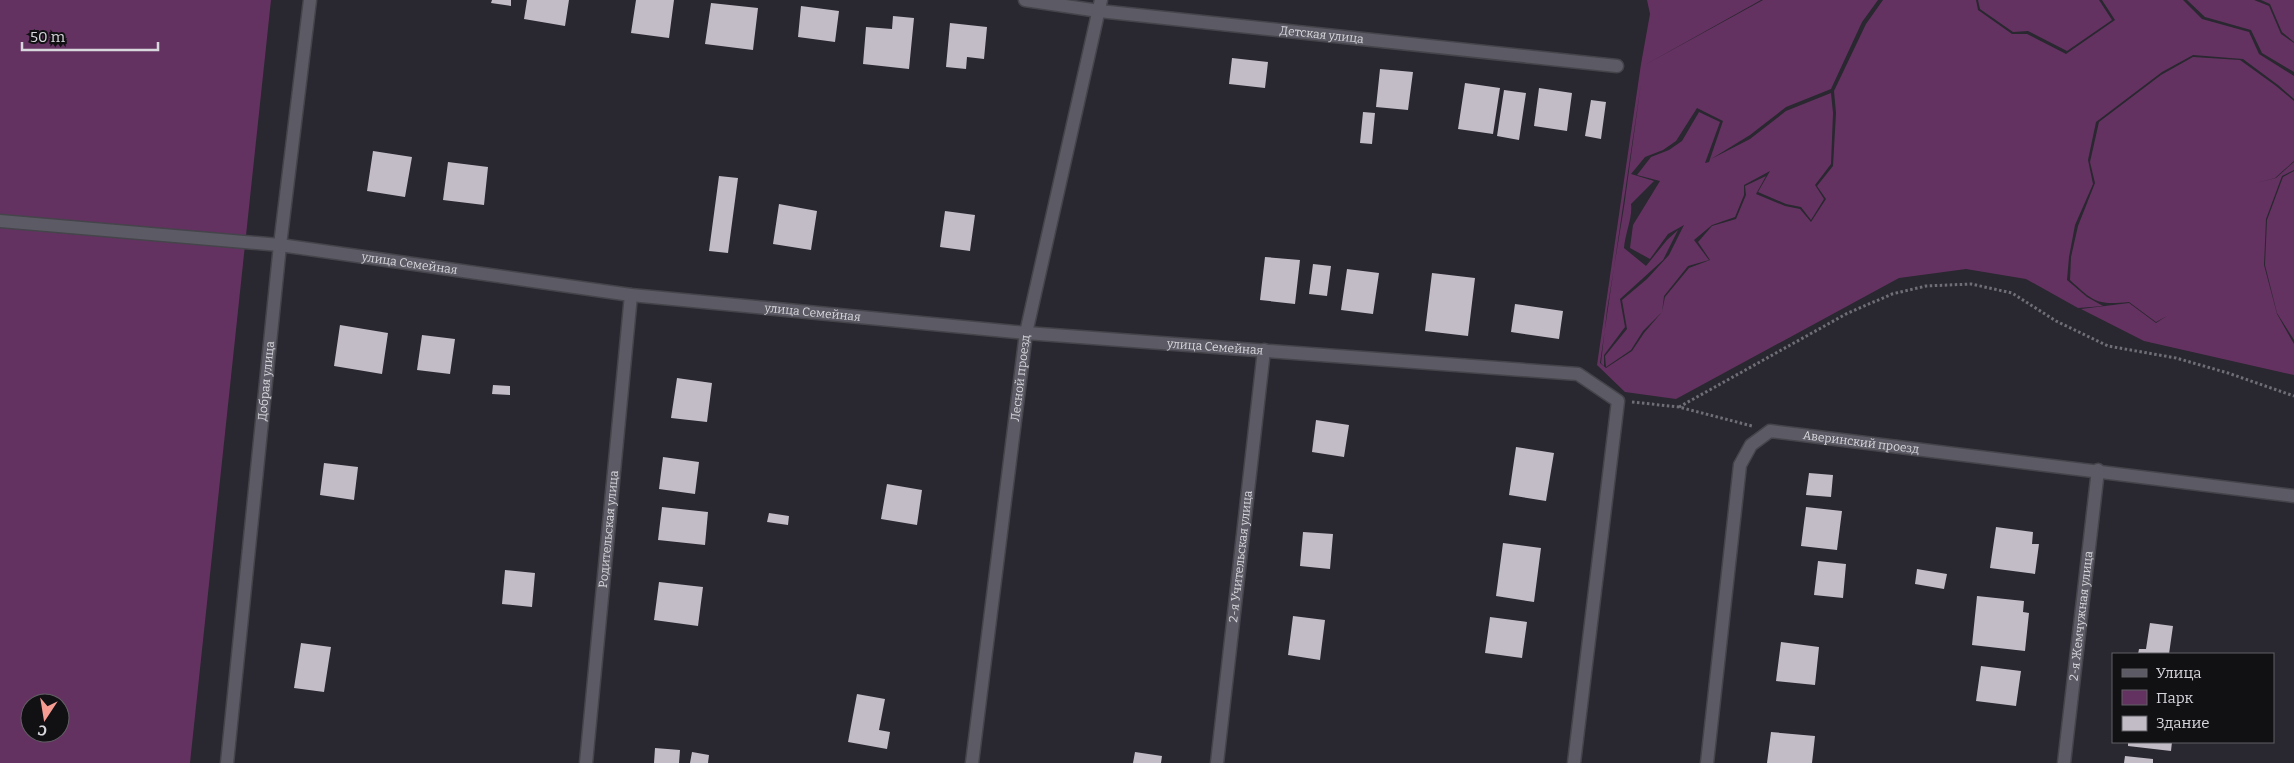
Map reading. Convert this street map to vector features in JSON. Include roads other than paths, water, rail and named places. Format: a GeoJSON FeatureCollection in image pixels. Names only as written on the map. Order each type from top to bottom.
{"type":"FeatureCollection","features":[{"type":"Feature","properties":{"kind":"street","name":"Добрая улица"},"geometry":{"type":"LineString","coordinates":[[227,763],[280,246],[310,0]]}},
{"type":"Feature","properties":{"kind":"street","name":"Детская улица"},"geometry":{"type":"LineString","coordinates":[[1026,0],[1100,5],[1617,66]]}},
{"type":"Feature","properties":{"kind":"street","name":"Лесной проезд"},"geometry":{"type":"LineString","coordinates":[[972,763],[1026,333],[1100,5]]}},
{"type":"Feature","properties":{"kind":"street","name":"улица Семейная"},"geometry":{"type":"LineString","coordinates":[[0,221],[280,246],[631,295],[1026,333],[1578,374],[1618,401],[1574,763]]}},
{"type":"Feature","properties":{"kind":"street","name":"Родительская улица"},"geometry":{"type":"LineString","coordinates":[[586,763],[631,295]]}},
{"type":"Feature","properties":{"kind":"street","name":"2-я Учительская улица"},"geometry":{"type":"LineString","coordinates":[[1216,763],[1264,350]]}},
{"type":"Feature","properties":{"kind":"street","name":"Аверинский проезд"},"geometry":{"type":"LineString","coordinates":[[1707,763],[1740,466],[1751,445],[1770,431],[2098,470],[2294,496]]}},
{"type":"Feature","properties":{"kind":"street","name":"2-я Жемчужная улица"},"geometry":{"type":"LineString","coordinates":[[2064,763],[2098,470]]}}]}
